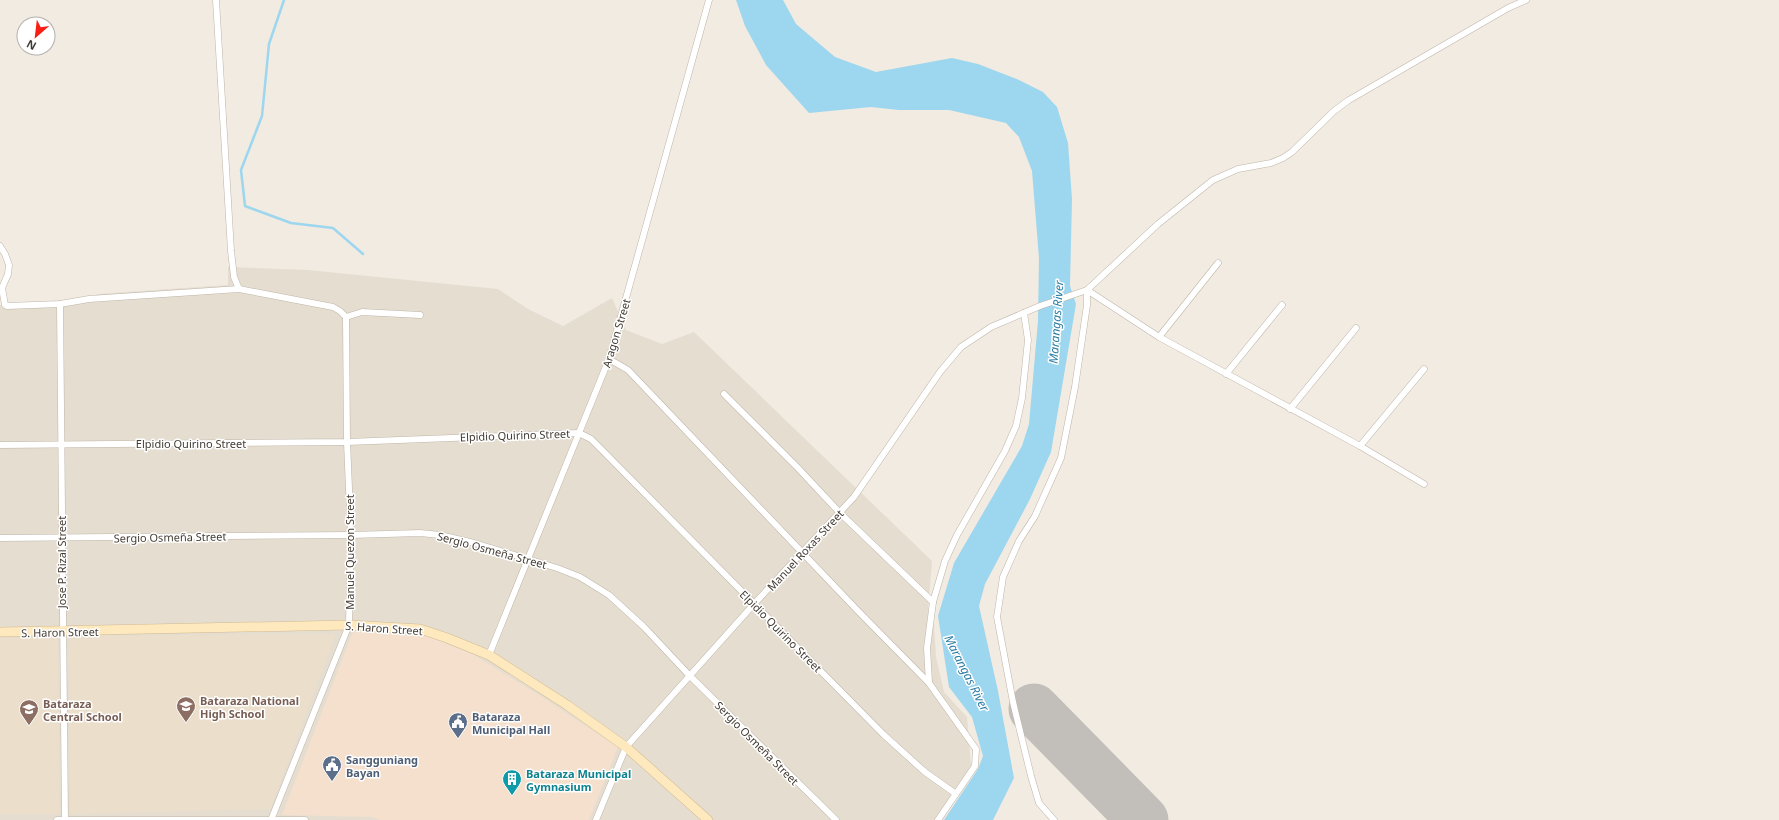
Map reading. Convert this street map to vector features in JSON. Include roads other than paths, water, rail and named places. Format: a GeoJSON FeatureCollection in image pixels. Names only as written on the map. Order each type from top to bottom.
{"type":"FeatureCollection","features":[{"type":"Feature","properties":{"kind":"street"},"geometry":{"type":"LineString","coordinates":[[216,0],[231,251],[234,277],[239,289]]}},
{"type":"Feature","properties":{"kind":"street","name":"Aragon Street"},"geometry":{"type":"LineString","coordinates":[[489,655],[609,359],[709,0]]}},
{"type":"Feature","properties":{"kind":"street"},"geometry":{"type":"LineString","coordinates":[[1087,290],[1158,224],[1213,180],[1238,169],[1272,163],[1284,158],[1334,111],[1349,100],[1508,8],[1526,0]]}},
{"type":"Feature","properties":{"kind":"street"},"geometry":{"type":"LineString","coordinates":[[0,246],[6,254],[9,265],[8,274],[2,288],[6,306],[60,304],[89,299],[239,289],[333,307],[346,317],[362,312],[420,315]]}},
{"type":"Feature","properties":{"kind":"street"},"geometry":{"type":"LineString","coordinates":[[1159,337],[1218,263]]}},
{"type":"Feature","properties":{"kind":"street"},"geometry":{"type":"LineString","coordinates":[[1087,290],[1159,337],[1360,446],[1424,484]]}},
{"type":"Feature","properties":{"kind":"street"},"geometry":{"type":"LineString","coordinates":[[1054,820],[1039,803],[1033,782],[1013,702],[997,617],[1003,577],[1019,541],[1035,516],[1061,458],[1075,387],[1088,305],[1087,290]]}},
{"type":"Feature","properties":{"kind":"street","name":"Manuel Roxas Street"},"geometry":{"type":"LineString","coordinates":[[596,820],[626,747],[689,675],[840,513],[861,488],[940,372],[961,347],[991,328],[1024,313],[1087,290]]}},
{"type":"Feature","properties":{"kind":"street","name":"Jose P. Rizal Street"},"geometry":{"type":"LineString","coordinates":[[60,304],[60,444],[65,820]]}},
{"type":"Feature","properties":{"kind":"street"},"geometry":{"type":"LineString","coordinates":[[1226,374],[1282,305]]}},
{"type":"Feature","properties":{"kind":"street"},"geometry":{"type":"LineString","coordinates":[[929,683],[927,648],[933,602],[946,561],[957,535],[1004,451],[1016,426],[1022,398],[1028,340],[1024,313]]}},
{"type":"Feature","properties":{"kind":"street","name":"Manuel Quezon Street"},"geometry":{"type":"LineString","coordinates":[[271,820],[349,625],[350,535],[347,442],[346,317]]}},
{"type":"Feature","properties":{"kind":"street"},"geometry":{"type":"LineString","coordinates":[[1290,409],[1356,328]]}},
{"type":"Feature","properties":{"kind":"street"},"geometry":{"type":"LineString","coordinates":[[609,359],[628,370],[802,553],[929,683],[976,749],[975,766],[938,820]]}},
{"type":"Feature","properties":{"kind":"street"},"geometry":{"type":"LineString","coordinates":[[1360,446],[1424,369]]}},
{"type":"Feature","properties":{"kind":"street"},"geometry":{"type":"LineString","coordinates":[[724,394],[792,462],[840,513],[933,602]]}},
{"type":"Feature","properties":{"kind":"street","name":"Elpidio Quirino Street"},"geometry":{"type":"LineString","coordinates":[[0,445],[347,442],[580,433],[591,439],[884,735],[925,772],[956,794]]}},
{"type":"Feature","properties":{"kind":"street","name":"Sergio Osmeña Street"},"geometry":{"type":"LineString","coordinates":[[0,538],[420,533],[440,535],[527,559],[580,577],[610,595],[644,627],[689,675],[836,820]]}},
{"type":"Feature","properties":{"kind":"street","name":"S. Haron Street"},"geometry":{"type":"LineString","coordinates":[[0,632],[62,632],[349,625],[420,630],[448,638],[489,655],[567,705],[626,747],[708,820]]}},
{"type":"Feature","properties":{"kind":"street"},"geometry":{"type":"LineString","coordinates":[[57,820],[305,820]]}},
{"type":"Feature","properties":{"kind":"water","name":"Marangas River"},"geometry":{"type":"Polygon","coordinates":[[[736,0],[783,0],[796,24],[835,57],[876,72],[952,58],[978,64],[1019,80],[1043,92],[1057,107],[1068,143],[1072,199],[1070,286],[1076,304],[1051,452],[1030,499],[985,584],[979,606],[998,691],[1014,778],[993,820],[944,820],[978,769],[983,756],[972,717],[949,687],[938,616],[954,563],[1022,446],[1029,424],[1038,321],[1039,258],[1032,171],[1019,137],[1006,123],[949,110],[899,110],[871,107],[809,113],[766,65],[745,26],[736,0]]]}},
{"type":"Feature","properties":{"kind":"waterway"},"geometry":{"type":"LineString","coordinates":[[284,0],[269,44],[262,116],[241,170],[245,206],[291,223],[333,228],[363,254]]}},
{"type":"Feature","properties":{"kind":"place","name":"Bataraza National High School"},"geometry":{"type":"Point","coordinates":[186,723]}},
{"type":"Feature","properties":{"kind":"place","name":"Bataraza Central School"},"geometry":{"type":"Point","coordinates":[29,726]}},
{"type":"Feature","properties":{"kind":"place","name":"Bataraza Municipal Hall"},"geometry":{"type":"Point","coordinates":[458,739]}},
{"type":"Feature","properties":{"kind":"place","name":"Sangguniang Bayan"},"geometry":{"type":"Point","coordinates":[332,782]}},
{"type":"Feature","properties":{"kind":"place","name":"Bataraza Municipal Gymnasium"},"geometry":{"type":"Point","coordinates":[512,796]}}]}
